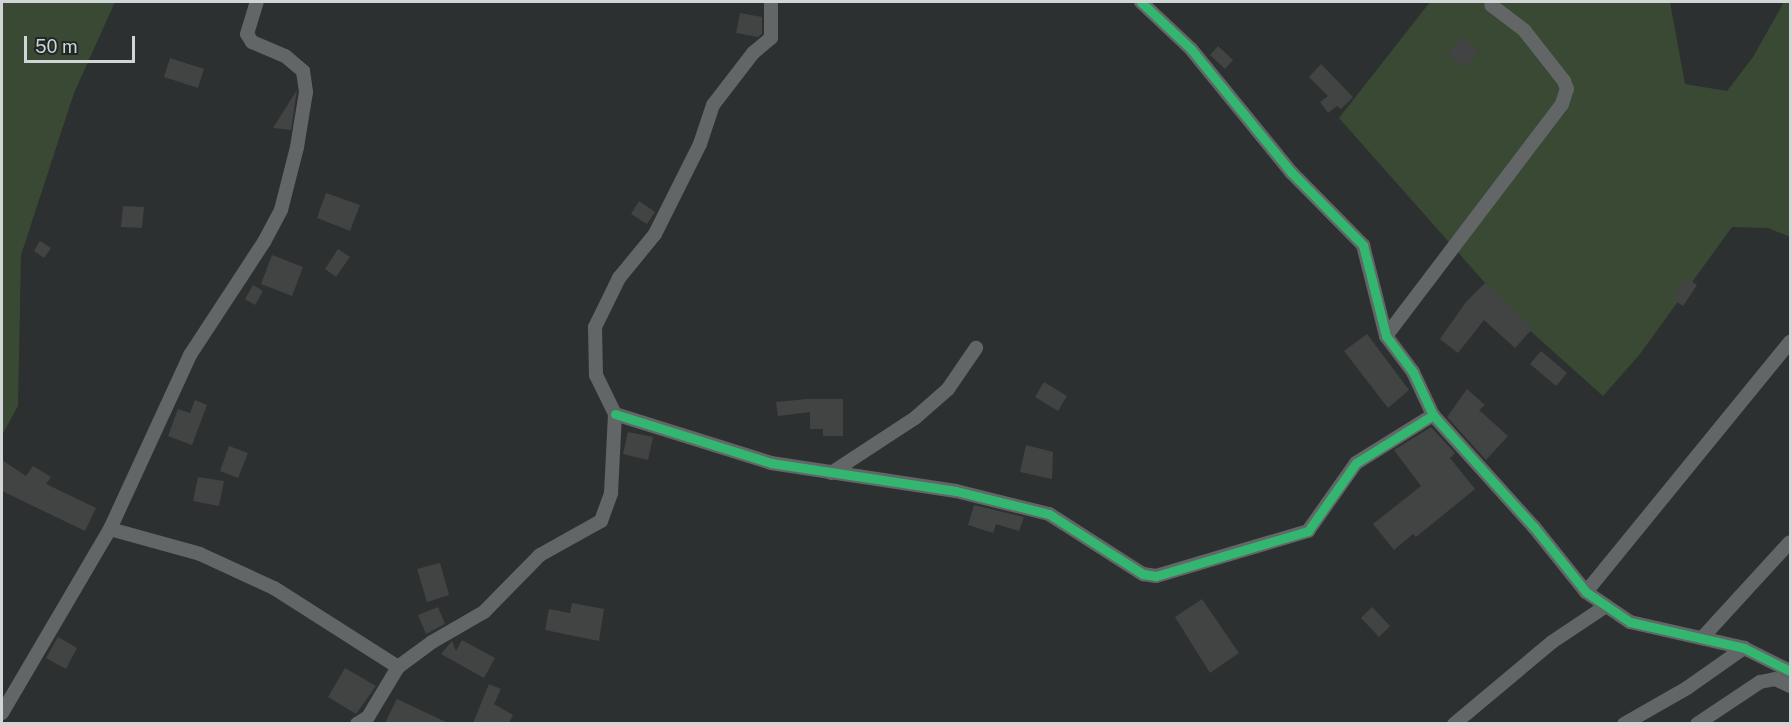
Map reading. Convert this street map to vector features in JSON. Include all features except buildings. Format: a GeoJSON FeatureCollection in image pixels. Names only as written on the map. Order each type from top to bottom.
{"type":"FeatureCollection","features":[{"type":"Feature","properties":{"kind":"street"},"geometry":{"type":"LineString","coordinates":[[2,713],[110,530],[190,355],[264,242],[281,210],[297,147],[306,92],[303,71],[285,56],[252,42],[247,34],[257,2]]}},
{"type":"Feature","properties":{"kind":"street"},"geometry":{"type":"LineString","coordinates":[[357,723],[368,717],[398,667],[484,612],[540,555],[601,521],[611,493],[615,414],[596,375],[595,327],[619,278],[655,234],[700,144],[713,105],[753,53],[771,38],[771,2]]}},
{"type":"Feature","properties":{"kind":"street"},"geometry":{"type":"LineString","coordinates":[[1141,2],[1191,49],[1291,172],[1363,245],[1386,336],[1413,372],[1433,414],[1534,527],[1586,592],[1630,622],[1744,648],[1791,671]]}},
{"type":"Feature","properties":{"kind":"street"},"geometry":{"type":"LineString","coordinates":[[1386,336],[1562,104],[1567,89],[1564,81],[1524,30],[1491,5]]}},
{"type":"Feature","properties":{"kind":"street"},"geometry":{"type":"LineString","coordinates":[[1586,592],[1791,342]]}},
{"type":"Feature","properties":{"kind":"street"},"geometry":{"type":"LineString","coordinates":[[831,473],[915,418],[948,389],[976,348]]}},
{"type":"Feature","properties":{"kind":"street"},"geometry":{"type":"LineString","coordinates":[[615,414],[771,463],[956,491],[1049,514],[1143,574],[1156,576],[1308,531],[1356,463],[1433,414]]}},
{"type":"Feature","properties":{"kind":"street"},"geometry":{"type":"LineString","coordinates":[[110,530],[200,554],[274,588],[398,667]]}},
{"type":"Feature","properties":{"kind":"street"},"geometry":{"type":"LineString","coordinates":[[1702,638],[1791,542]]}},
{"type":"Feature","properties":{"kind":"street"},"geometry":{"type":"LineString","coordinates":[[1454,723],[1552,642],[1606,606]]}},
{"type":"Feature","properties":{"kind":"street"},"geometry":{"type":"LineString","coordinates":[[1624,723],[1687,688],[1744,648]]}},
{"type":"Feature","properties":{"kind":"street"},"geometry":{"type":"LineString","coordinates":[[1697,723],[1712,719],[1760,682],[1775,679],[1791,686]]}},
{"type":"Feature","properties":{"kind":"green space"},"geometry":{"type":"Polygon","coordinates":[[[2,2],[115,2],[74,93],[21,255],[18,406],[2,435],[2,2]]]}},
{"type":"Feature","properties":{"kind":"green space"},"geometry":{"type":"Polygon","coordinates":[[[1430,2],[1670,2],[1685,84],[1727,91],[1753,57],[1784,2],[1790,2],[1790,237],[1768,228],[1732,227],[1640,354],[1603,396],[1517,319],[1339,118],[1430,2]]]}},
{"type":"Feature","properties":{"kind":"cycle path"},"geometry":{"type":"LineString","coordinates":[[1141,2],[1191,49],[1291,172],[1363,245],[1386,336],[1413,372],[1433,415],[1534,527],[1586,592],[1630,622],[1744,648],[1790,671]]}},
{"type":"Feature","properties":{"kind":"cycle path"},"geometry":{"type":"LineString","coordinates":[[615,414],[771,463],[956,491],[1049,514],[1143,574],[1156,576],[1308,531],[1356,463],[1433,415]]}}]}
